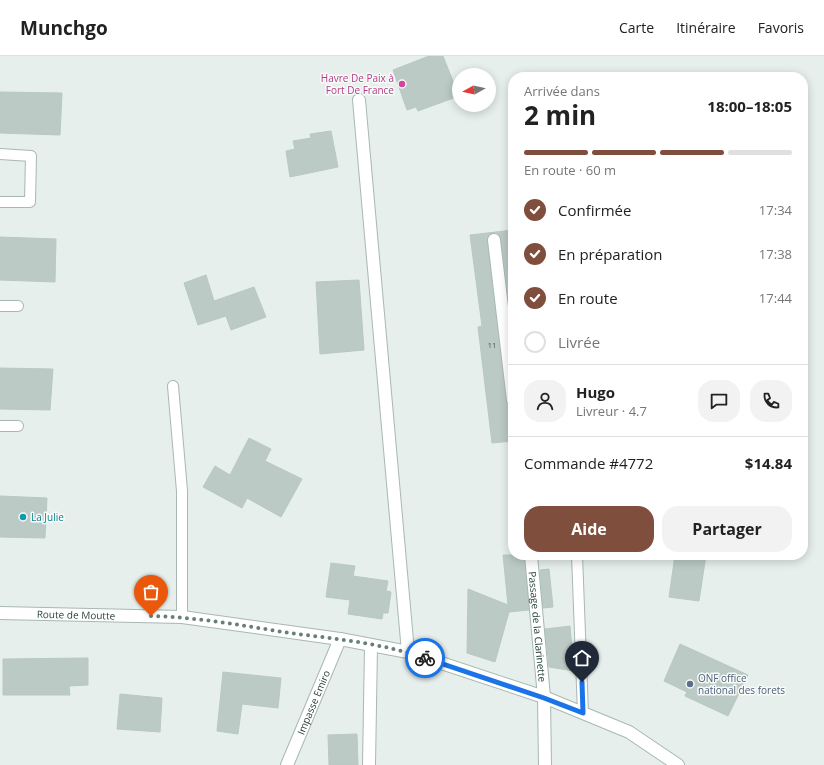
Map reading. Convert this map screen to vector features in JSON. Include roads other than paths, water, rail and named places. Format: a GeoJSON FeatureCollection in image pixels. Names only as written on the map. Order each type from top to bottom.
{"type":"FeatureCollection","features":[{"type":"Feature","properties":{"kind":"street"},"geometry":{"type":"LineString","coordinates":[[359,100],[408,652]]}},
{"type":"Feature","properties":{"kind":"street"},"geometry":{"type":"LineString","coordinates":[[494,240],[508,358]]}},
{"type":"Feature","properties":{"kind":"street","name":"Passage de la Clarinette"},"geometry":{"type":"LineString","coordinates":[[531,560],[544,698],[545,765]]}},
{"type":"Feature","properties":{"kind":"street","name":"Route de Moutte"},"geometry":{"type":"LineString","coordinates":[[0,613],[182,617],[340,640],[408,652],[544,698],[583,713],[628,732],[678,765]]}},
{"type":"Feature","properties":{"kind":"street","name":"Impasse Emiro"},"geometry":{"type":"LineString","coordinates":[[287,765],[340,640]]}},
{"type":"Feature","properties":{"kind":"street"},"geometry":{"type":"LineString","coordinates":[[369,765],[371,646]]}},
{"type":"Feature","properties":{"kind":"lane"},"geometry":{"type":"LineString","coordinates":[[0,154],[31,156],[30,202],[0,202]]}},
{"type":"Feature","properties":{"kind":"lane"},"geometry":{"type":"LineString","coordinates":[[0,306],[18,306]]}},
{"type":"Feature","properties":{"kind":"lane"},"geometry":{"type":"LineString","coordinates":[[173,386],[182,490],[182,617]]}},
{"type":"Feature","properties":{"kind":"lane"},"geometry":{"type":"LineString","coordinates":[[0,426],[18,426]]}},
{"type":"Feature","properties":{"kind":"lane"},"geometry":{"type":"LineString","coordinates":[[577,560],[583,713]]}},
{"type":"Feature","properties":{"kind":"place","name":"Havre De Paix à Fort De France"},"geometry":{"type":"Point","coordinates":[402,84]}},
{"type":"Feature","properties":{"kind":"place","name":"La Julie"},"geometry":{"type":"Point","coordinates":[23,517]}},
{"type":"Feature","properties":{"kind":"place","name":"ONF office national des forets"},"geometry":{"type":"Point","coordinates":[690,684]}}]}
